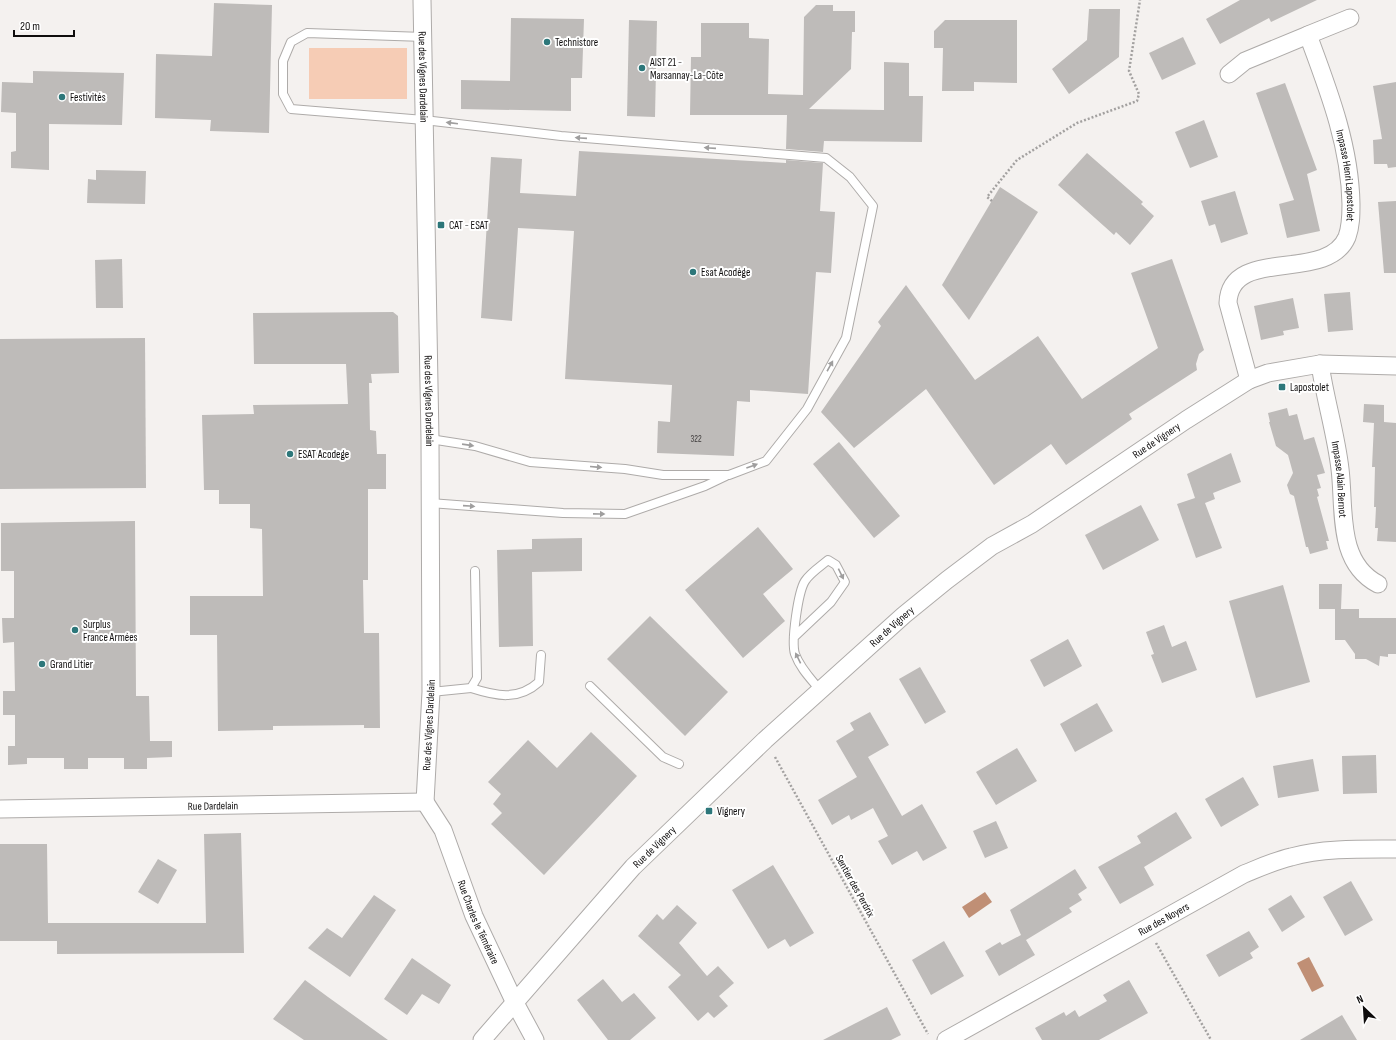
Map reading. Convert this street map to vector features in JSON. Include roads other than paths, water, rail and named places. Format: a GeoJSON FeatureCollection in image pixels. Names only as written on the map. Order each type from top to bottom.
{"type":"FeatureCollection","features":[{"type":"Feature","properties":{"kind":"street","name":"Rue des Vignes Dardelain"},"geometry":{"type":"LineString","coordinates":[[422,0],[424,37],[424,120],[430,440],[432,692],[425,802]]}},
{"type":"Feature","properties":{"kind":"street"},"geometry":{"type":"LineString","coordinates":[[1229,74],[1245,61],[1350,18]]}},
{"type":"Feature","properties":{"kind":"street","name":"Impasse Henri Lapostolet"},"geometry":{"type":"LineString","coordinates":[[1249,380],[1228,303],[1228,294],[1232,285],[1239,277],[1250,271],[1310,262],[1327,256],[1338,248],[1347,237],[1351,220],[1349,173],[1339,124],[1308,35]]}},
{"type":"Feature","properties":{"kind":"street","name":"Rue de Vignery"},"geometry":{"type":"LineString","coordinates":[[482,1040],[514,1001],[632,867],[765,740],[820,690],[947,580],[992,546],[1032,524],[1186,420],[1249,380],[1268,373],[1320,364],[1396,366]]}},
{"type":"Feature","properties":{"kind":"street","name":"Impasse Alain Bernot"},"geometry":{"type":"LineString","coordinates":[[1320,364],[1340,469],[1342,512],[1350,552],[1358,569],[1367,578],[1378,584]]}},
{"type":"Feature","properties":{"kind":"street","name":"Rue Dardelain"},"geometry":{"type":"LineString","coordinates":[[0,809],[425,802]]}},
{"type":"Feature","properties":{"kind":"street","name":"Rue Charles le Téméraire"},"geometry":{"type":"LineString","coordinates":[[425,802],[443,830],[474,916],[514,1001],[536,1040]]}},
{"type":"Feature","properties":{"kind":"street","name":"Rue des Noyers"},"geometry":{"type":"LineString","coordinates":[[947,1040],[1244,874],[1267,864],[1292,856],[1320,852],[1396,849]]}},
{"type":"Feature","properties":{"kind":"lane"},"geometry":{"type":"LineString","coordinates":[[424,37],[307,34],[291,42],[283,61],[283,94],[291,109],[424,120],[561,136],[826,158],[850,177],[873,206],[846,338],[807,409],[766,461],[705,486],[625,514],[562,513],[430,503]]}},
{"type":"Feature","properties":{"kind":"lane"},"geometry":{"type":"LineString","coordinates":[[430,440],[475,446],[530,462],[625,469],[663,475],[729,475]]}},
{"type":"Feature","properties":{"kind":"lane"},"geometry":{"type":"LineString","coordinates":[[794,637],[831,602],[845,582],[836,565],[828,560],[805,580],[799,602],[794,637],[795,654],[804,670],[820,690]]}},
{"type":"Feature","properties":{"kind":"lane"},"geometry":{"type":"LineString","coordinates":[[471,688],[477,678],[475,571]]}},
{"type":"Feature","properties":{"kind":"lane"},"geometry":{"type":"LineString","coordinates":[[432,692],[471,688],[505,696],[528,691],[539,682],[541,655]]}},
{"type":"Feature","properties":{"kind":"lane"},"geometry":{"type":"LineString","coordinates":[[590,686],[663,757],[679,764]]}},
{"type":"Feature","properties":{"kind":"place","name":"Technistore"},"geometry":{"type":"Point","coordinates":[547,42]}},
{"type":"Feature","properties":{"kind":"place","name":"AIST 21 - Marsannay-La-Côte"},"geometry":{"type":"Point","coordinates":[642,68]}},
{"type":"Feature","properties":{"kind":"place","name":"Festivités"},"geometry":{"type":"Point","coordinates":[62,97]}},
{"type":"Feature","properties":{"kind":"place","name":"CAT - ESAT"},"geometry":{"type":"Point","coordinates":[441,225]}},
{"type":"Feature","properties":{"kind":"place","name":"Esat Acodège"},"geometry":{"type":"Point","coordinates":[693,272]}},
{"type":"Feature","properties":{"kind":"place","name":"Lapostolet"},"geometry":{"type":"Point","coordinates":[1282,387]}},
{"type":"Feature","properties":{"kind":"place","name":"ESAT Acodege"},"geometry":{"type":"Point","coordinates":[290,454]}},
{"type":"Feature","properties":{"kind":"place","name":"Surplus France Armées"},"geometry":{"type":"Point","coordinates":[75,630]}},
{"type":"Feature","properties":{"kind":"place","name":"Grand Litier"},"geometry":{"type":"Point","coordinates":[42,664]}},
{"type":"Feature","properties":{"kind":"place","name":"Vignery"},"geometry":{"type":"Point","coordinates":[709,811]}}]}
